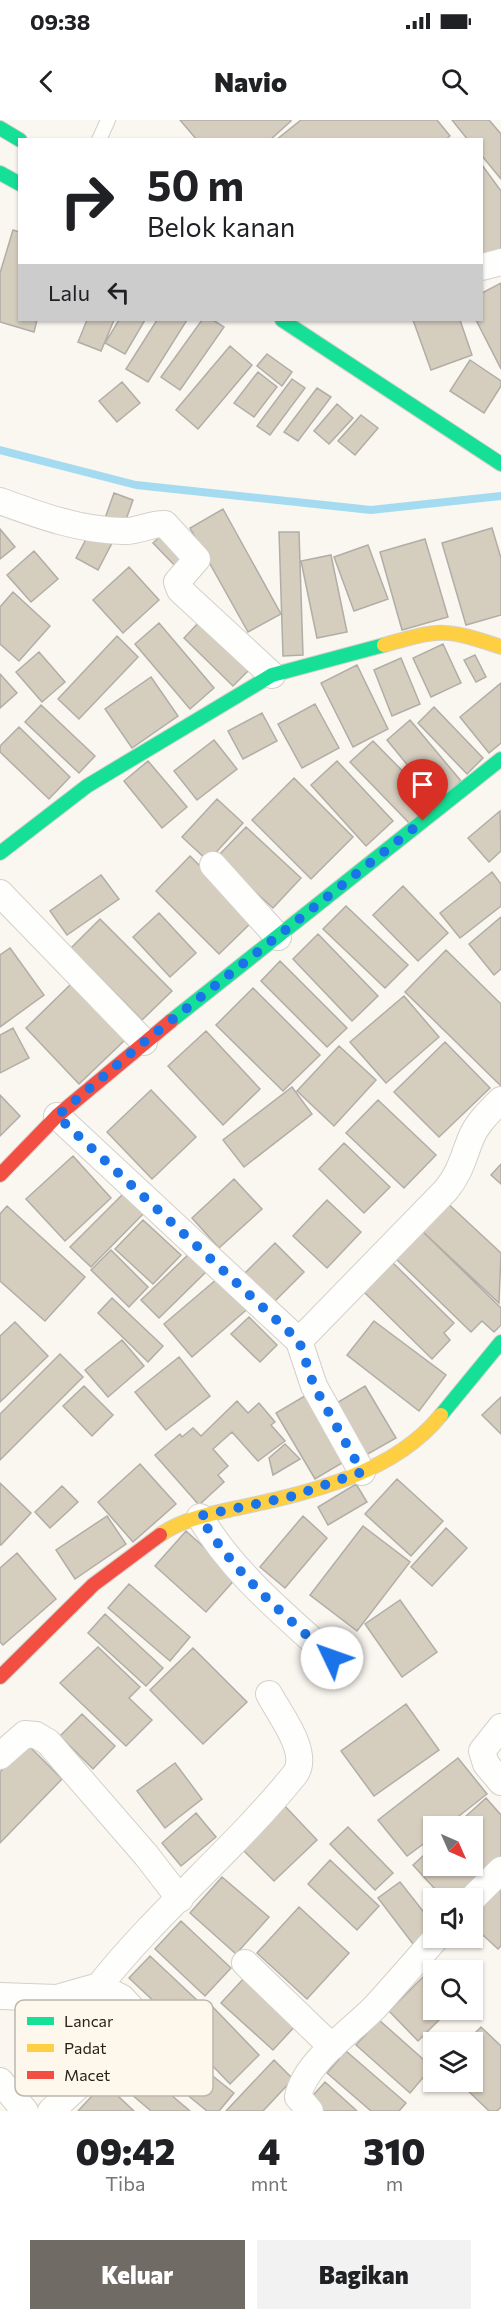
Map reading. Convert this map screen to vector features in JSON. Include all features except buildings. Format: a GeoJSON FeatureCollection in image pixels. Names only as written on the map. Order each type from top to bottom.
{"type":"FeatureCollection","features":[{"type":"Feature","properties":{"kind":"street"},"geometry":{"type":"LineString","coordinates":[[0,128],[18,139]]}},
{"type":"Feature","properties":{"kind":"street"},"geometry":{"type":"LineString","coordinates":[[0,173],[18,183]]}},
{"type":"Feature","properties":{"kind":"street"},"geometry":{"type":"LineString","coordinates":[[483,267],[501,262]]}},
{"type":"Feature","properties":{"kind":"street"},"geometry":{"type":"LineString","coordinates":[[298,323],[451,433],[501,464]]}},
{"type":"Feature","properties":{"kind":"street"},"geometry":{"type":"LineString","coordinates":[[0,501],[62,524],[88,529],[130,531],[165,524],[197,559],[177,582],[180,590],[272,675]]}},
{"type":"Feature","properties":{"kind":"street"},"geometry":{"type":"LineString","coordinates":[[0,853],[87,786],[272,675],[434,631],[461,633],[501,647]]}},
{"type":"Feature","properties":{"kind":"street"},"geometry":{"type":"LineString","coordinates":[[0,1176],[57,1116],[144,1042],[501,759]]}},
{"type":"Feature","properties":{"kind":"street"},"geometry":{"type":"LineString","coordinates":[[213,865],[278,937]]}},
{"type":"Feature","properties":{"kind":"street"},"geometry":{"type":"LineString","coordinates":[[0,893],[144,1042]]}},
{"type":"Feature","properties":{"kind":"street"},"geometry":{"type":"LineString","coordinates":[[299,1341],[446,1190],[459,1174],[471,1137],[479,1123],[501,1100]]}},
{"type":"Feature","properties":{"kind":"street"},"geometry":{"type":"LineString","coordinates":[[57,1116],[299,1341],[314,1386],[362,1472]]}},
{"type":"Feature","properties":{"kind":"street"},"geometry":{"type":"LineString","coordinates":[[0,1677],[93,1585],[165,1531],[200,1516],[293,1496],[362,1472],[398,1454],[429,1430],[501,1342]]}},
{"type":"Feature","properties":{"kind":"street"},"geometry":{"type":"LineString","coordinates":[[200,1516],[210,1534],[263,1594],[332,1658]]}},
{"type":"Feature","properties":{"kind":"street"},"geometry":{"type":"LineString","coordinates":[[0,1996],[57,1998],[99,1986],[133,1943],[180,1899],[291,1780],[300,1767],[298,1750],[269,1694]]}},
{"type":"Feature","properties":{"kind":"street"},"geometry":{"type":"LineString","coordinates":[[501,1727],[482,1751],[486,1764],[501,1782]]}},
{"type":"Feature","properties":{"kind":"street"},"geometry":{"type":"LineString","coordinates":[[0,1756],[25,1734],[36,1735],[48,1742],[139,1846],[180,1899]]}},
{"type":"Feature","properties":{"kind":"street"},"geometry":{"type":"LineString","coordinates":[[483,1888],[501,1870]]}},
{"type":"Feature","properties":{"kind":"street"},"geometry":{"type":"LineString","coordinates":[[310,2111],[298,2097],[300,2087],[332,2047],[373,2009],[427,1948]]}},
{"type":"Feature","properties":{"kind":"street"},"geometry":{"type":"LineString","coordinates":[[245,1963],[332,2047]]}},
{"type":"Feature","properties":{"kind":"street"},"geometry":{"type":"LineString","coordinates":[[99,1986],[113,1992],[123,2000]]}},
{"type":"Feature","properties":{"kind":"street"},"geometry":{"type":"LineString","coordinates":[[0,2081],[25,2111]]}},
{"type":"Feature","properties":{"kind":"street"},"geometry":{"type":"LineString","coordinates":[[51,2111],[67,2096]]}},
{"type":"Feature","properties":{"kind":"lane"},"geometry":{"type":"LineString","coordinates":[[100,138],[108,120]]}},
{"type":"Feature","properties":{"kind":"waterway"},"geometry":{"type":"LineString","coordinates":[[0,450],[136,485],[371,510],[501,496]]}},
{"type":"Feature","properties":{"kind":"traffic: fast"},"geometry":{"type":"LineString","coordinates":[[0,128],[18,139]]}},
{"type":"Feature","properties":{"kind":"traffic: fast"},"geometry":{"type":"LineString","coordinates":[[0,173],[18,183]]}},
{"type":"Feature","properties":{"kind":"traffic: fast"},"geometry":{"type":"LineString","coordinates":[[284,321],[501,464]]}},
{"type":"Feature","properties":{"kind":"traffic: fast"},"geometry":{"type":"LineString","coordinates":[[0,853],[87,786],[272,675],[384,645]]}},
{"type":"Feature","properties":{"kind":"traffic: fast"},"geometry":{"type":"LineString","coordinates":[[171,1021],[501,759]]}},
{"type":"Feature","properties":{"kind":"traffic: fast"},"geometry":{"type":"LineString","coordinates":[[441,1415],[501,1342]]}},
{"type":"Feature","properties":{"kind":"traffic: slow"},"geometry":{"type":"LineString","coordinates":[[384,645],[418,636],[443,633],[467,636],[501,647]]}},
{"type":"Feature","properties":{"kind":"traffic: slow"},"geometry":{"type":"LineString","coordinates":[[160,1535],[179,1524],[200,1517],[323,1487],[376,1466],[400,1452],[422,1435],[441,1415]]}},
{"type":"Feature","properties":{"kind":"traffic: jam"},"geometry":{"type":"LineString","coordinates":[[0,1175],[57,1116],[171,1021]]}},
{"type":"Feature","properties":{"kind":"traffic: jam"},"geometry":{"type":"LineString","coordinates":[[0,1677],[93,1585],[160,1535]]}},
{"type":"Feature","properties":{"kind":"route"},"geometry":{"type":"LineString","coordinates":[[332,1658],[263,1594],[210,1534],[200,1516],[293,1496],[362,1472],[314,1386],[299,1341],[57,1116],[144,1042],[423,821]]}}]}
